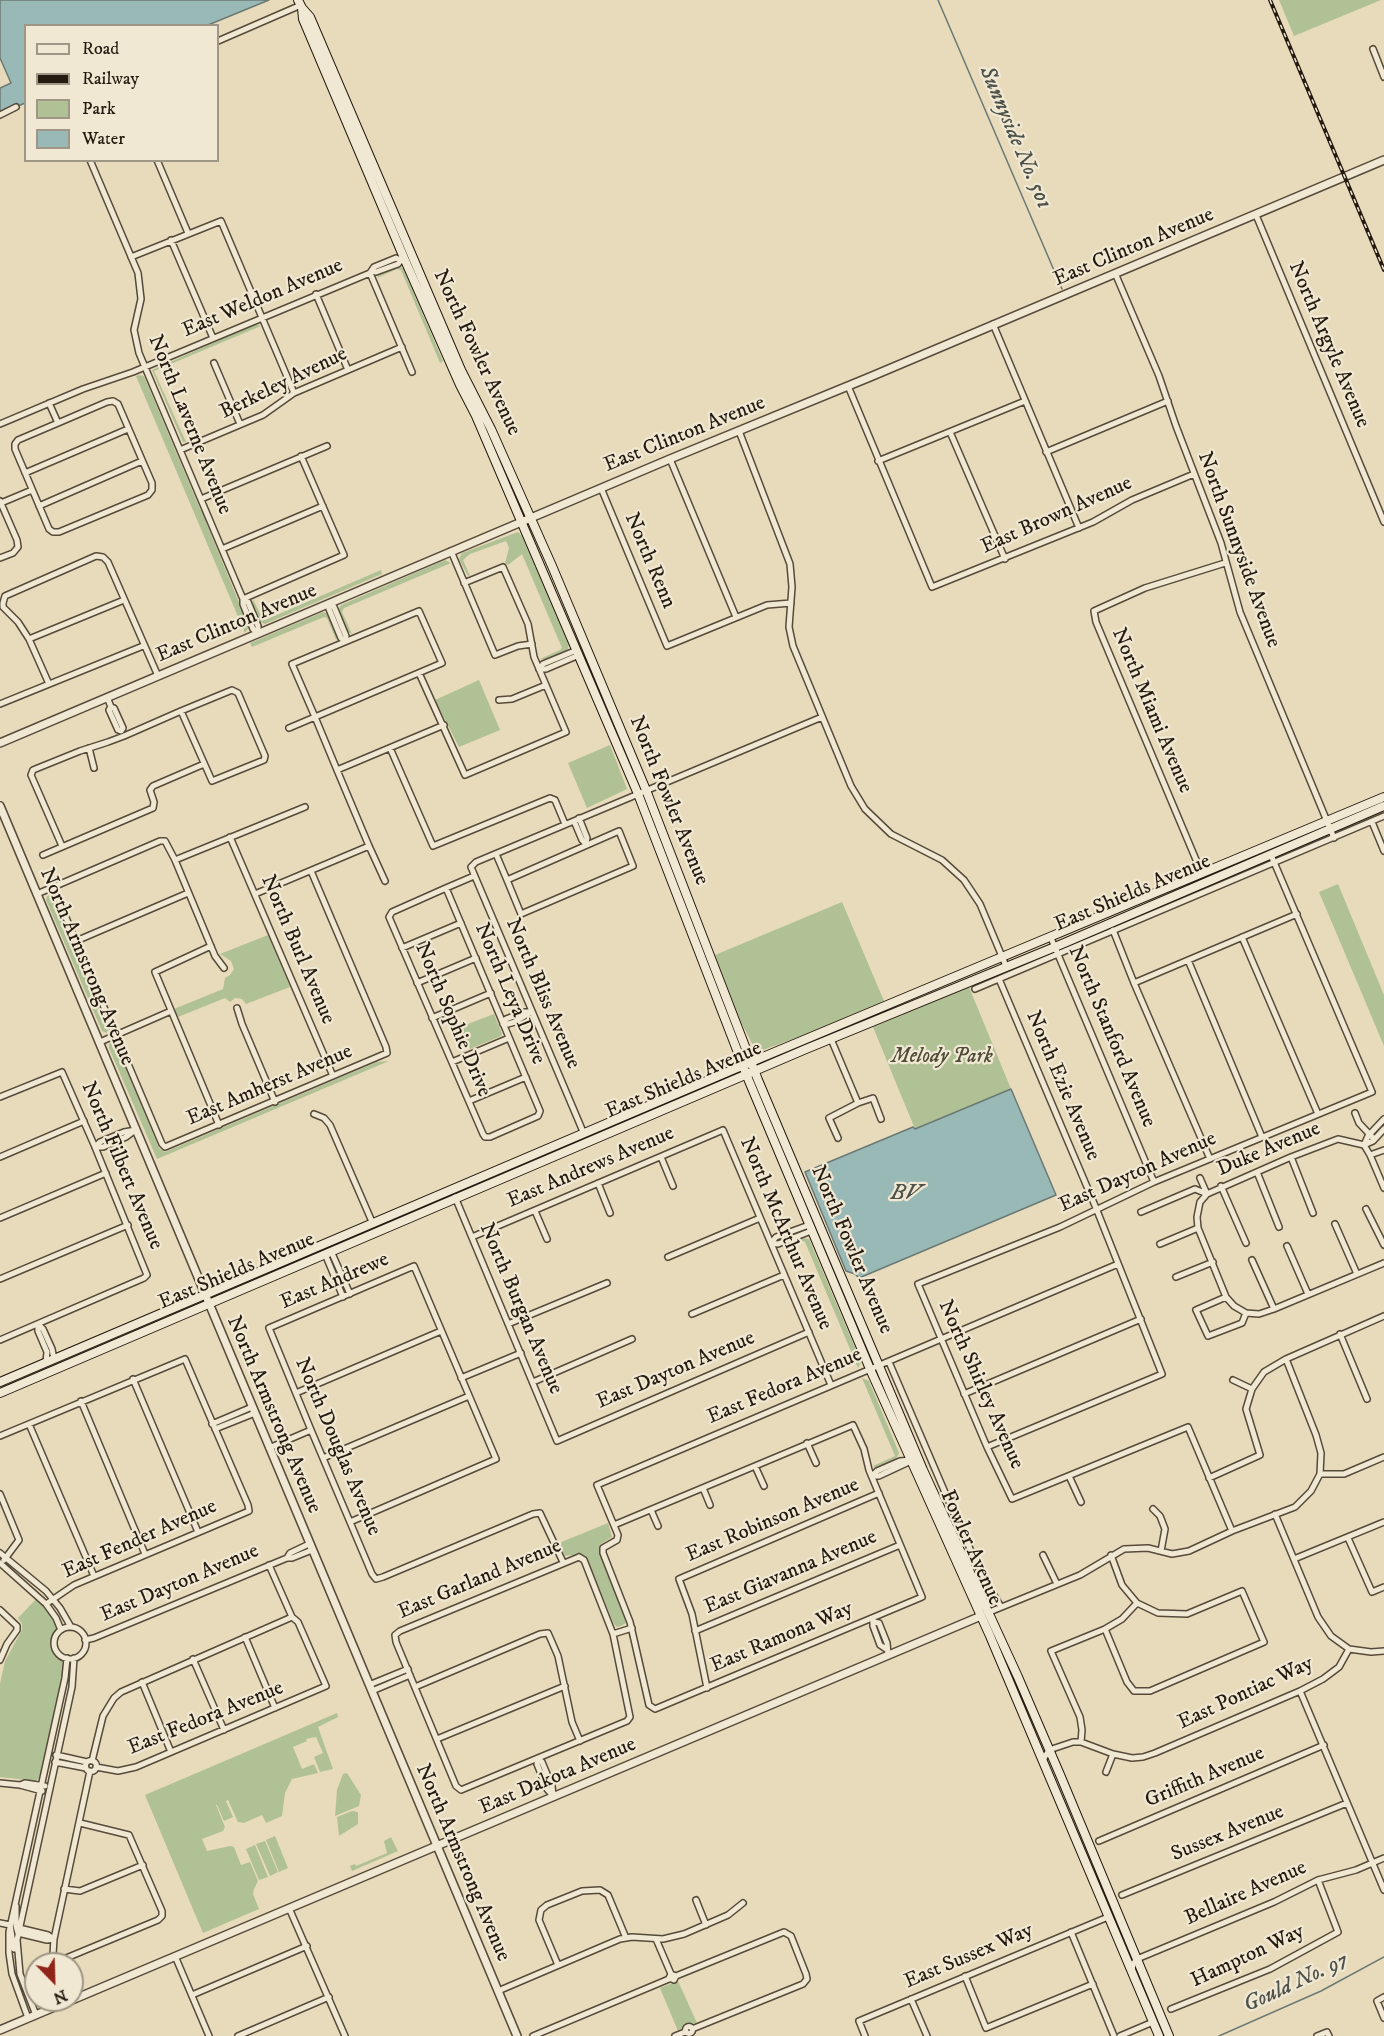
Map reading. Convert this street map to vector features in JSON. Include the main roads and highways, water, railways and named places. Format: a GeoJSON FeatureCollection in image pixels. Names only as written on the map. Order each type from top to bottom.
{"type":"FeatureCollection","features":[{"type":"Feature","properties":{"kind":"main road","name":"North Fowler Avenue"},"geometry":{"type":"LineString","coordinates":[[300,4],[303,19],[405,258],[638,794],[746,1075]]}},
{"type":"Feature","properties":{"kind":"main road","name":"North Fowler Avenue"},"geometry":{"type":"LineString","coordinates":[[300,4],[310,17],[373,164],[405,258],[495,437],[646,790],[751,1062],[984,1614]]}},
{"type":"Feature","properties":{"kind":"main road"},"geometry":{"type":"LineString","coordinates":[[345,116],[349,117],[369,161],[373,164]]}},
{"type":"Feature","properties":{"kind":"main road"},"geometry":{"type":"LineString","coordinates":[[578,652],[583,654],[597,685],[603,689]]}},
{"type":"Feature","properties":{"kind":"main road","name":"East Shields Avenue"},"geometry":{"type":"LineString","coordinates":[[0,1382],[935,985],[1004,961],[1056,951],[1271,855],[1384,797]]}},
{"type":"Feature","properties":{"kind":"main road","name":"East Shields Avenue"},"geometry":{"type":"LineString","coordinates":[[0,1392],[879,1019],[1051,938],[1202,874],[1328,825],[1384,806]]}},
{"type":"Feature","properties":{"kind":"main road"},"geometry":{"type":"LineString","coordinates":[[666,867],[674,873],[687,909],[700,930]]}},
{"type":"Feature","properties":{"kind":"main road"},"geometry":{"type":"LineString","coordinates":[[879,1019],[879,1014],[882,1012],[920,995],[935,985]]}},
{"type":"Feature","properties":{"kind":"main road","name":"Fowler Avenue"},"geometry":{"type":"LineString","coordinates":[[746,1075],[911,1461],[1049,1750],[1169,2036]]}},
{"type":"Feature","properties":{"kind":"main road"},"geometry":{"type":"LineString","coordinates":[[588,1142],[607,1129],[644,1113],[650,1106]]}},
{"type":"Feature","properties":{"kind":"main road"},"geometry":{"type":"LineString","coordinates":[[525,1168],[544,1156],[583,1139],[584,1134]]}},
{"type":"Feature","properties":{"kind":"main road"},"geometry":{"type":"LineString","coordinates":[[810,1228],[813,1225],[817,1229],[832,1264],[838,1268]]}},
{"type":"Feature","properties":{"kind":"main road"},"geometry":{"type":"LineString","coordinates":[[0,1392],[14,1382],[51,1366],[54,1359]]}},
{"type":"Feature","properties":{"kind":"main road","name":"Fowler Avenue"},"geometry":{"type":"LineString","coordinates":[[984,1614],[1018,1703],[1159,2036]]}},
{"type":"Feature","properties":{"kind":"main road"},"geometry":{"type":"LineString","coordinates":[[1018,1703],[1029,1717],[1043,1749],[1049,1750]]}},
{"type":"Feature","properties":{"kind":"main road"},"geometry":{"type":"LineString","coordinates":[[1063,1810],[1070,1812],[1086,1848],[1097,1865]]}},
{"type":"Feature","properties":{"kind":"main road"},"geometry":{"type":"LineString","coordinates":[[1108,1917],[1117,1925],[1129,1954],[1137,1959]]}},
{"type":"Feature","properties":{"kind":"main road"},"geometry":{"type":"LineString","coordinates":[[1153,2022],[1159,2025],[1164,2036]]}},
{"type":"Feature","properties":{"kind":"water"},"geometry":{"type":"Polygon","coordinates":[[[0,0],[269,0],[210,24],[24,24],[24,103],[0,114],[0,88],[11,83],[0,58],[0,0]]]}},
{"type":"Feature","properties":{"kind":"water","name":"BV"},"geometry":{"type":"Polygon","coordinates":[[[1011,1089],[1056,1195],[859,1278],[846,1271],[805,1172],[1011,1089]]]}},
{"type":"Feature","properties":{"kind":"waterway","name":"Sunnyside No. 501"},"geometry":{"type":"LineString","coordinates":[[938,0],[1062,289]]}},
{"type":"Feature","properties":{"kind":"waterway","name":"Gould No. 97"},"geometry":{"type":"LineString","coordinates":[[1219,2036],[1321,1991],[1384,1957]]}},
{"type":"Feature","properties":{"kind":"railway"},"geometry":{"type":"LineString","coordinates":[[1270,0],[1384,270]]}},
{"type":"Feature","properties":{"kind":"park label","name":"Melody Park"},"geometry":{"type":"Point","coordinates":[942,1058]}}]}
